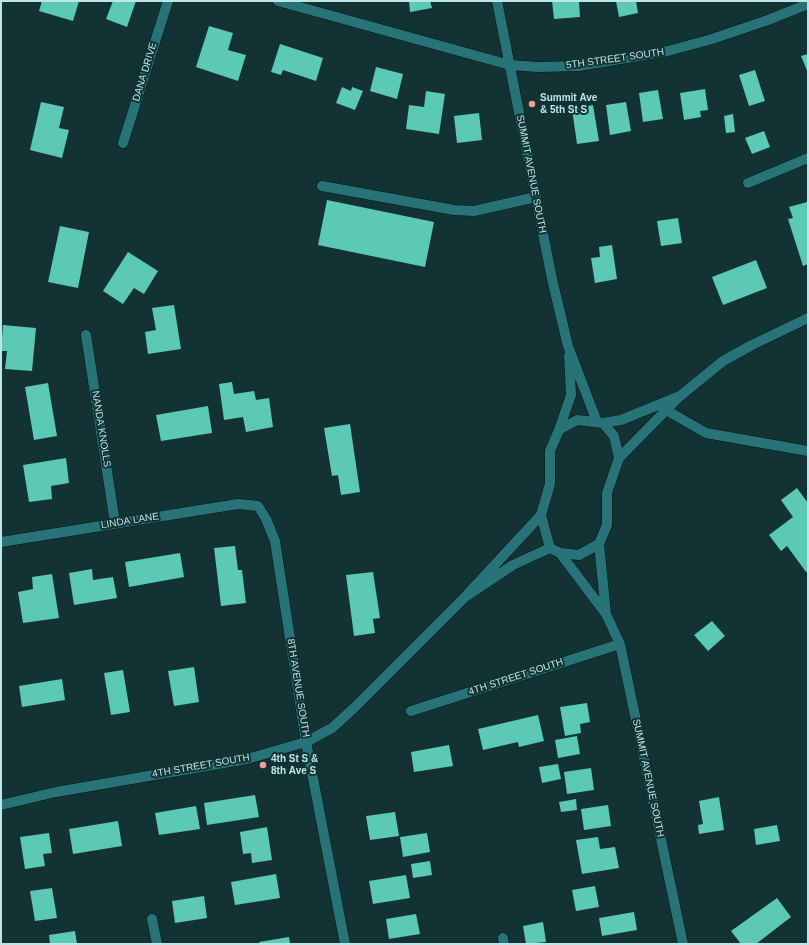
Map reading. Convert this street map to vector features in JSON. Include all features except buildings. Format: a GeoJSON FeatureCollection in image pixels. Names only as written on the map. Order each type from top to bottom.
{"type":"FeatureCollection","features":[{"type":"Feature","properties":{"kind":"street","name":"DANA DRIVE"},"geometry":{"type":"LineString","coordinates":[[123,143],[168,1]]}},
{"type":"Feature","properties":{"kind":"street","name":"5TH STREET SOUTH"},"geometry":{"type":"LineString","coordinates":[[278,1],[510,65],[538,67],[578,66],[668,51],[712,39],[768,20],[808,4]]}},
{"type":"Feature","properties":{"kind":"street","name":"SUMMIT AVENUE SOUTH"},"geometry":{"type":"LineString","coordinates":[[497,1],[536,197],[568,346],[571,395],[550,451],[550,484],[541,515]]}},
{"type":"Feature","properties":{"kind":"street"},"geometry":{"type":"LineString","coordinates":[[748,183],[808,158]]}},
{"type":"Feature","properties":{"kind":"street"},"geometry":{"type":"LineString","coordinates":[[322,186],[454,210],[474,211],[536,197]]}},
{"type":"Feature","properties":{"kind":"street"},"geometry":{"type":"LineString","coordinates":[[619,458],[680,396],[723,361],[808,318]]}},
{"type":"Feature","properties":{"kind":"street","name":"NANDA KNOLLS"},"geometry":{"type":"LineString","coordinates":[[86,335],[115,523]]}},
{"type":"Feature","properties":{"kind":"street","name":"SUMMIT AVENUE SOUTH"},"geometry":{"type":"LineString","coordinates":[[568,346],[600,422],[614,436],[619,458],[607,493],[607,525],[599,544],[606,614]]}},
{"type":"Feature","properties":{"kind":"street"},"geometry":{"type":"LineString","coordinates":[[559,430],[577,420],[600,422],[621,420],[680,396]]}},
{"type":"Feature","properties":{"kind":"street"},"geometry":{"type":"LineString","coordinates":[[666,410],[706,433],[808,451]]}},
{"type":"Feature","properties":{"kind":"street","name":"LINDA LANE"},"geometry":{"type":"LineString","coordinates":[[1,542],[238,504],[258,506]]}},
{"type":"Feature","properties":{"kind":"street","name":"8TH AVENUE SOUTH"},"geometry":{"type":"LineString","coordinates":[[258,506],[266,519],[275,541],[306,742],[345,944]]}},
{"type":"Feature","properties":{"kind":"street"},"geometry":{"type":"LineString","coordinates":[[541,515],[550,548]]}},
{"type":"Feature","properties":{"kind":"street","name":"4TH STREET SOUTH"},"geometry":{"type":"LineString","coordinates":[[1,805],[56,792],[248,759],[306,742],[332,728],[354,708],[465,597],[541,515]]}},
{"type":"Feature","properties":{"kind":"street","name":"SUMMIT AVENUE SOUTH"},"geometry":{"type":"LineString","coordinates":[[550,548],[560,553],[579,555],[599,544]]}},
{"type":"Feature","properties":{"kind":"street","name":"4TH STREET SOUTH"},"geometry":{"type":"LineString","coordinates":[[465,597],[513,566],[550,548]]}},
{"type":"Feature","properties":{"kind":"street","name":"SUMMIT AVENUE SOUTH"},"geometry":{"type":"LineString","coordinates":[[560,553],[606,614],[620,644],[683,944]]}},
{"type":"Feature","properties":{"kind":"street","name":"4TH STREET SOUTH"},"geometry":{"type":"LineString","coordinates":[[411,710],[620,644]]}},
{"type":"Feature","properties":{"kind":"street"},"geometry":{"type":"LineString","coordinates":[[152,919],[157,944]]}},
{"type":"Feature","properties":{"kind":"place","name":"Summit Ave & 5th St S"},"geometry":{"type":"Point","coordinates":[532,104]}},
{"type":"Feature","properties":{"kind":"place","name":"4th St S & 8th Ave S"},"geometry":{"type":"Point","coordinates":[263,765]}}]}
